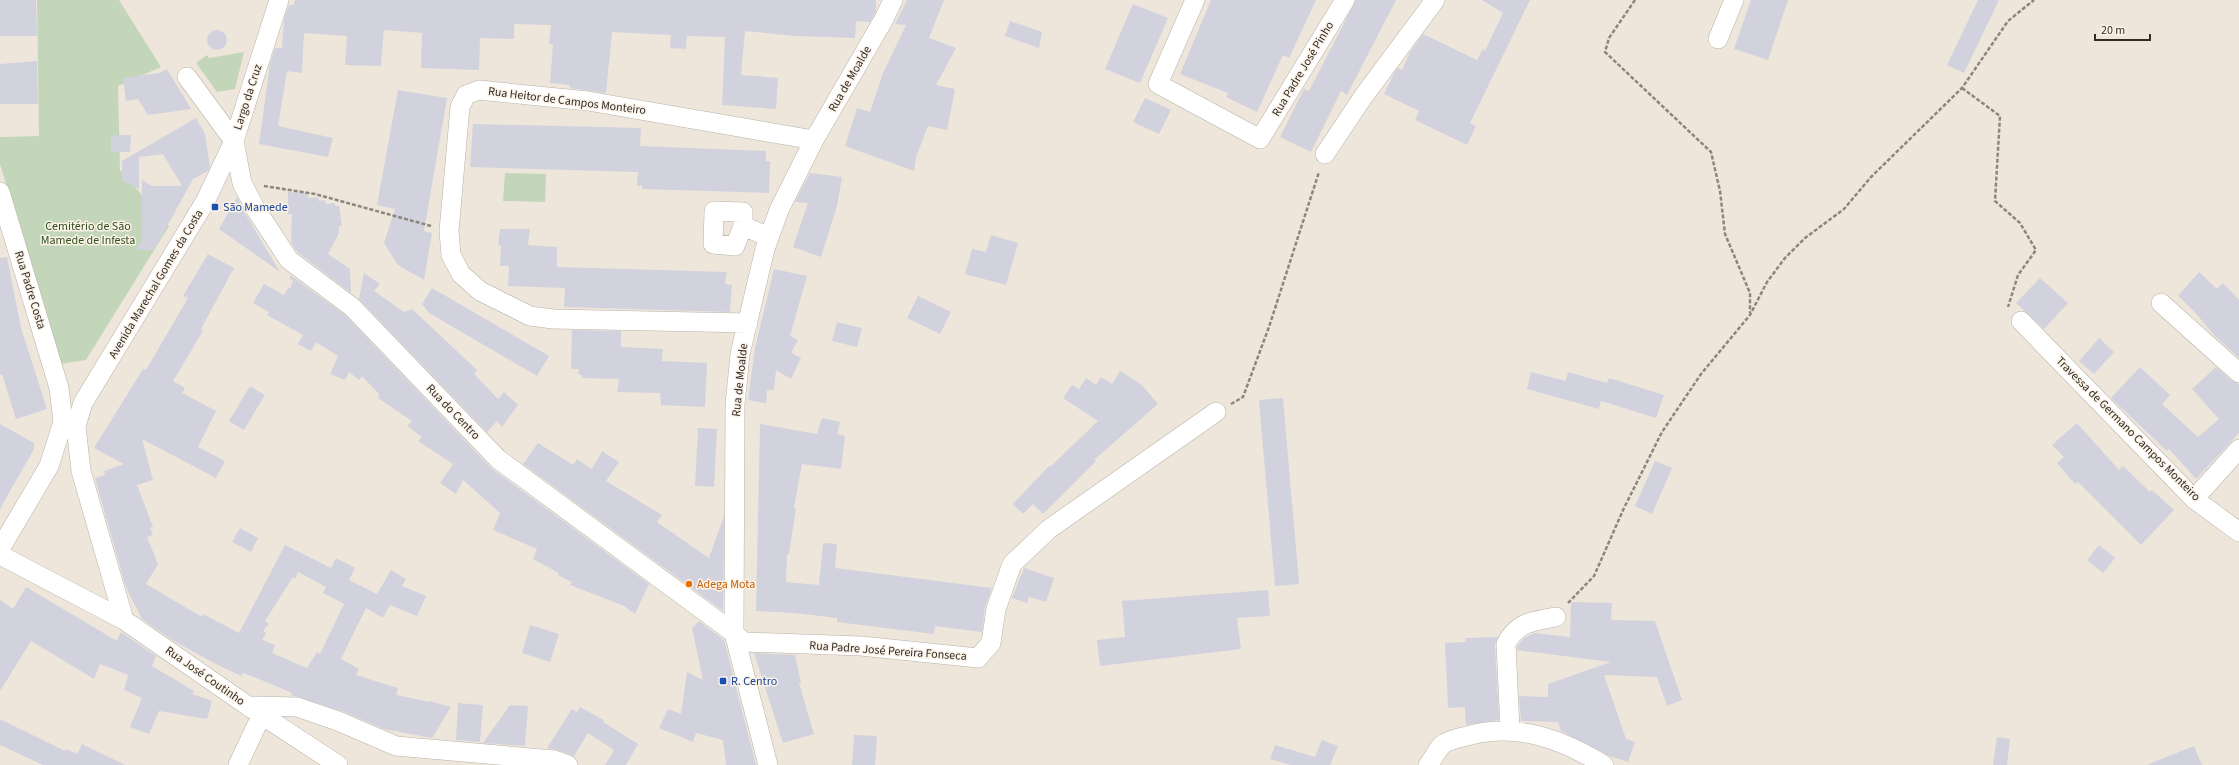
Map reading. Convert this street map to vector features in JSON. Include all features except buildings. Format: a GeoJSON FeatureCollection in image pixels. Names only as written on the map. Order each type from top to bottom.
{"type":"FeatureCollection","features":[{"type":"Feature","properties":{"kind":"street","name":"Largo da Cruz"},"geometry":{"type":"LineString","coordinates":[[234,141],[279,0]]}},
{"type":"Feature","properties":{"kind":"street","name":"Rua de Moalde"},"geometry":{"type":"LineString","coordinates":[[768,765],[734,633],[735,405],[740,354],[769,237],[778,210],[814,140],[884,19],[893,0]]}},
{"type":"Feature","properties":{"kind":"street","name":"Rua Padre José Pinho"},"geometry":{"type":"LineString","coordinates":[[1195,0],[1158,84],[1260,139],[1345,0]]}},
{"type":"Feature","properties":{"kind":"street"},"geometry":{"type":"LineString","coordinates":[[1325,154],[1363,97],[1435,0]]}},
{"type":"Feature","properties":{"kind":"street"},"geometry":{"type":"LineString","coordinates":[[1718,39],[1734,0]]}},
{"type":"Feature","properties":{"kind":"street","name":"Largo da Cruz"},"geometry":{"type":"LineString","coordinates":[[187,77],[234,141]]}},
{"type":"Feature","properties":{"kind":"street","name":"Rua Heitor de Campos Monteiro"},"geometry":{"type":"LineString","coordinates":[[748,323],[553,319],[530,316],[480,291],[461,274],[451,255],[449,231],[460,107],[466,95],[479,90],[588,101],[814,140]]}},
{"type":"Feature","properties":{"kind":"street","name":"Rua do Centro"},"geometry":{"type":"LineString","coordinates":[[234,141],[242,183],[254,208],[289,260],[352,307],[498,459],[734,633]]}},
{"type":"Feature","properties":{"kind":"street","name":"Avenida Marechal Gomes da Costa"},"geometry":{"type":"LineString","coordinates":[[0,549],[49,466],[69,424],[92,390],[205,202],[234,141]]}},
{"type":"Feature","properties":{"kind":"street","name":"Rua Padre Costa"},"geometry":{"type":"LineString","coordinates":[[0,192],[59,388],[124,620]]}},
{"type":"Feature","properties":{"kind":"street"},"geometry":{"type":"LineString","coordinates":[[743,226],[769,237]]}},
{"type":"Feature","properties":{"kind":"street"},"geometry":{"type":"LineString","coordinates":[[2161,303],[2239,373]]}},
{"type":"Feature","properties":{"kind":"street","name":"Travessa de Germano Campos Monteiro"},"geometry":{"type":"LineString","coordinates":[[2021,321],[2194,499],[2239,532]]}},
{"type":"Feature","properties":{"kind":"street"},"geometry":{"type":"LineString","coordinates":[[59,388],[92,390]]}},
{"type":"Feature","properties":{"kind":"street","name":"Rua Padre José Pereira Fonseca"},"geometry":{"type":"LineString","coordinates":[[734,633],[744,642],[861,646],[978,658],[991,643],[996,609],[1012,564],[1048,529],[1216,412]]}},
{"type":"Feature","properties":{"kind":"street"},"geometry":{"type":"LineString","coordinates":[[2194,499],[2239,449]]}},
{"type":"Feature","properties":{"kind":"street"},"geometry":{"type":"LineString","coordinates":[[49,466],[66,463],[81,470]]}},
{"type":"Feature","properties":{"kind":"street","name":"Rua José Coutinho"},"geometry":{"type":"LineString","coordinates":[[0,555],[124,620],[255,710],[297,707],[338,721],[396,746],[554,760],[568,765]]}},
{"type":"Feature","properties":{"kind":"street"},"geometry":{"type":"LineString","coordinates":[[1510,730],[1506,644],[1511,633],[1520,626],[1530,622],[1556,617]]}},
{"type":"Feature","properties":{"kind":"street"},"geometry":{"type":"LineString","coordinates":[[238,765],[255,710],[338,765]]}},
{"type":"Feature","properties":{"kind":"street"},"geometry":{"type":"LineString","coordinates":[[1428,765],[1443,744],[1486,731],[1510,730],[1547,737],[1581,751],[1604,765]]}},
{"type":"Feature","properties":{"kind":"path"},"geometry":{"type":"LineString","coordinates":[[1635,0],[1609,38],[1606,52],[1712,152],[1720,191],[1725,234],[1750,293],[1750,314]]}},
{"type":"Feature","properties":{"kind":"path"},"geometry":{"type":"LineString","coordinates":[[1556,617],[1594,576],[1624,508],[1662,432],[1701,374],[1750,314],[1767,282],[1785,258],[1805,238],[1844,209],[1871,177],[1962,88],[2008,21],[2034,0]]}},
{"type":"Feature","properties":{"kind":"path"},"geometry":{"type":"LineString","coordinates":[[1962,88],[2000,116],[1994,201],[2020,223],[2036,250],[2018,275],[2008,309],[2021,321]]}},
{"type":"Feature","properties":{"kind":"path"},"geometry":{"type":"LineString","coordinates":[[1216,412],[1243,397],[1269,328],[1325,154]]}},
{"type":"Feature","properties":{"kind":"path"},"geometry":{"type":"LineString","coordinates":[[242,183],[315,194],[449,231]]}},
{"type":"Feature","properties":{"kind":"green space","name":"Cemitério de São Mamede de Infesta"},"geometry":{"type":"Polygon","coordinates":[[[37,0],[119,0],[161,67],[118,86],[120,170],[169,226],[86,360],[60,364],[0,164],[0,137],[39,136],[37,0]]]}},
{"type":"Feature","properties":{"kind":"green space"},"geometry":{"type":"Polygon","coordinates":[[[244,52],[235,89],[217,92],[196,63],[207,55],[209,58],[244,52]]]}},
{"type":"Feature","properties":{"kind":"green space"},"geometry":{"type":"Polygon","coordinates":[[[505,173],[546,174],[545,202],[503,201],[505,173]]]}},
{"type":"Feature","properties":{"kind":"place","name":"São Mamede"},"geometry":{"type":"Point","coordinates":[215,207]}},
{"type":"Feature","properties":{"kind":"place","name":"Adega Mota"},"geometry":{"type":"Point","coordinates":[689,584]}},
{"type":"Feature","properties":{"kind":"place","name":"R. Centro"},"geometry":{"type":"Point","coordinates":[723,681]}}]}
